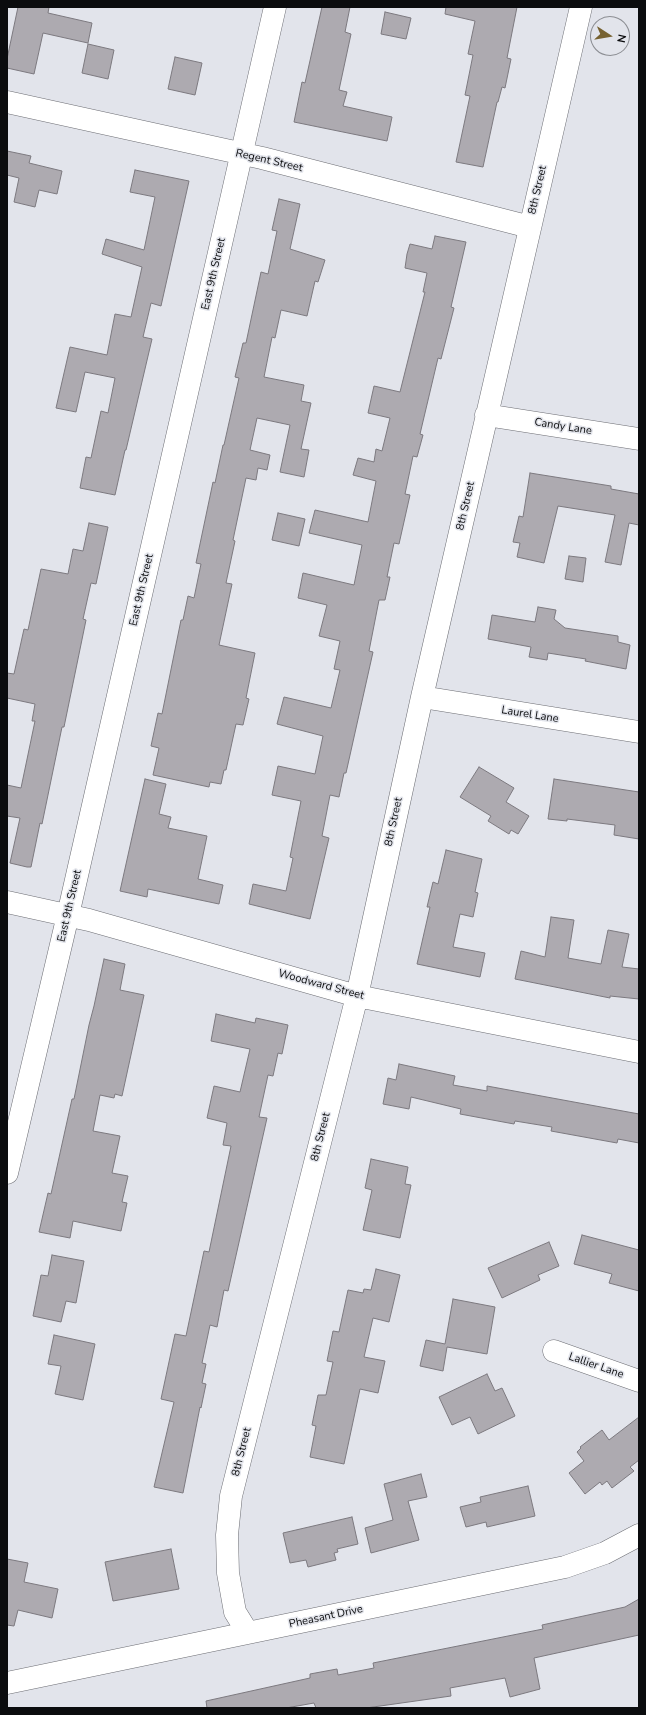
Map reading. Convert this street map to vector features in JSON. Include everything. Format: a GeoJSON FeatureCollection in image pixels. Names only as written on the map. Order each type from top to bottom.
{"type":"FeatureCollection","features":[{"type":"Feature","properties":{"kind":"street","name":"East 9th Street"},"geometry":{"type":"LineString","coordinates":[[7,1173],[68,915],[275,7]]}},
{"type":"Feature","properties":{"kind":"street","name":"8th Street"},"geometry":{"type":"LineString","coordinates":[[248,1633],[235,1612],[228,1573],[227,1535],[231,1496],[357,996],[422,697],[581,7]]}},
{"type":"Feature","properties":{"kind":"street","name":"Regent Street"},"geometry":{"type":"LineString","coordinates":[[7,102],[242,154],[530,227]]}},
{"type":"Feature","properties":{"kind":"street","name":"Candy Lane"},"geometry":{"type":"LineString","coordinates":[[486,415],[639,439]]}},
{"type":"Feature","properties":{"kind":"street","name":"Laurel Lane"},"geometry":{"type":"LineString","coordinates":[[422,697],[639,732]]}},
{"type":"Feature","properties":{"kind":"street","name":"Woodward Street"},"geometry":{"type":"LineString","coordinates":[[7,902],[89,920],[357,996],[639,1052]]}},
{"type":"Feature","properties":{"kind":"street","name":"Lallier Lane"},"geometry":{"type":"LineString","coordinates":[[554,1351],[639,1381]]}},
{"type":"Feature","properties":{"kind":"street","name":"Pheasant Drive"},"geometry":{"type":"LineString","coordinates":[[7,1683],[565,1567],[605,1553],[639,1535]]}},
{"type":"Feature","properties":{"kind":"building"},"geometry":{"type":"Polygon","coordinates":[[[18,7],[49,7],[48,13],[92,23],[88,43],[43,33],[34,74],[7,68],[7,59],[18,7]]]}},
{"type":"Feature","properties":{"kind":"building"},"geometry":{"type":"Polygon","coordinates":[[[322,7],[350,7],[345,32],[351,34],[339,90],[347,92],[343,106],[392,117],[387,141],[294,122],[302,82],[305,83],[322,7]]]}},
{"type":"Feature","properties":{"kind":"building"},"geometry":{"type":"Polygon","coordinates":[[[446,7],[517,7],[507,58],[511,59],[505,88],[502,87],[497,102],[483,167],[456,162],[470,96],[465,95],[473,55],[468,54],[475,21],[445,14],[446,7]]]}},
{"type":"Feature","properties":{"kind":"building"},"geometry":{"type":"Polygon","coordinates":[[[385,12],[411,18],[406,39],[381,34],[385,12]]]}},
{"type":"Feature","properties":{"kind":"building"},"geometry":{"type":"Polygon","coordinates":[[[88,44],[114,50],[108,79],[82,73],[88,44]]]}},
{"type":"Feature","properties":{"kind":"building"},"geometry":{"type":"Polygon","coordinates":[[[175,57],[202,63],[195,95],[168,89],[175,57]]]}},
{"type":"Feature","properties":{"kind":"building"},"geometry":{"type":"Polygon","coordinates":[[[7,151],[31,156],[29,163],[62,171],[57,194],[39,190],[35,207],[14,202],[19,178],[7,175],[7,151]]]}},
{"type":"Feature","properties":{"kind":"building"},"geometry":{"type":"Polygon","coordinates":[[[135,170],[189,181],[161,306],[151,303],[143,337],[152,339],[115,495],[80,488],[86,457],[91,458],[101,411],[108,413],[115,378],[85,372],[76,412],[56,408],[70,347],[107,355],[115,314],[131,317],[142,267],[102,254],[106,239],[144,250],[155,197],[130,192],[135,170]]]}},
{"type":"Feature","properties":{"kind":"building"},"geometry":{"type":"Polygon","coordinates":[[[279,199],[300,204],[290,249],[325,260],[318,282],[315,281],[307,316],[281,310],[275,338],[272,337],[264,377],[304,385],[301,401],[311,403],[301,449],[309,450],[304,477],[280,472],[290,425],[257,418],[250,450],[270,455],[267,470],[258,468],[256,480],[246,478],[226,583],[232,584],[219,645],[255,653],[246,698],[249,699],[243,725],[236,724],[226,770],[224,770],[221,784],[210,782],[209,787],[153,775],[159,748],[151,746],[158,713],[162,714],[181,620],[183,620],[188,596],[194,598],[201,564],[196,563],[213,482],[215,483],[239,378],[235,377],[243,343],[246,343],[261,272],[268,274],[277,231],[272,230],[279,199]]]}},
{"type":"Feature","properties":{"kind":"building"},"geometry":{"type":"Polygon","coordinates":[[[435,236],[466,242],[451,307],[454,308],[441,359],[438,358],[420,434],[423,435],[417,457],[413,456],[405,494],[410,495],[399,544],[394,543],[387,577],[390,577],[385,600],[379,600],[369,651],[373,652],[346,773],[344,773],[339,797],[330,795],[322,836],[329,838],[310,919],[249,904],[253,884],[286,891],[293,858],[290,857],[301,801],[272,795],[278,766],[315,774],[323,736],[277,724],[284,697],[331,708],[340,670],[334,669],[340,641],[319,636],[327,605],[298,598],[303,573],[354,585],[362,545],[309,533],[315,510],[368,522],[376,481],[353,475],[358,458],[374,462],[376,449],[382,451],[390,418],[368,413],[374,386],[400,392],[425,292],[423,292],[427,273],[405,268],[410,244],[432,249],[435,236]]]}},
{"type":"Feature","properties":{"kind":"building"},"geometry":{"type":"Polygon","coordinates":[[[530,473],[611,486],[611,489],[639,494],[639,525],[629,523],[621,565],[605,562],[615,515],[558,506],[544,563],[517,557],[520,543],[513,542],[519,516],[523,517],[530,473]]]}},
{"type":"Feature","properties":{"kind":"building"},"geometry":{"type":"Polygon","coordinates":[[[278,513],[305,519],[299,546],[272,540],[278,513]]]}},
{"type":"Feature","properties":{"kind":"building"},"geometry":{"type":"Polygon","coordinates":[[[89,523],[108,527],[96,584],[91,583],[83,619],[86,620],[42,824],[40,823],[31,867],[27,867],[10,863],[20,818],[7,816],[7,785],[21,788],[35,721],[32,721],[35,704],[7,698],[7,673],[14,674],[24,629],[28,630],[41,569],[68,574],[73,549],[83,551],[89,523]]]}},
{"type":"Feature","properties":{"kind":"building"},"geometry":{"type":"Polygon","coordinates":[[[569,556],[586,558],[583,582],[565,579],[569,556]]]}},
{"type":"Feature","properties":{"kind":"building"},"geometry":{"type":"Polygon","coordinates":[[[538,607],[556,610],[554,619],[565,628],[618,636],[618,642],[630,645],[626,669],[585,661],[586,659],[548,653],[547,660],[529,657],[531,647],[488,639],[492,615],[535,622],[538,607]]]}},
{"type":"Feature","properties":{"kind":"building"},"geometry":{"type":"Polygon","coordinates":[[[479,767],[514,788],[506,802],[529,816],[518,834],[511,830],[509,834],[488,821],[491,816],[460,797],[479,767]]]}},
{"type":"Feature","properties":{"kind":"building"},"geometry":{"type":"Polygon","coordinates":[[[145,779],[166,784],[159,814],[171,817],[168,828],[207,836],[198,879],[223,885],[219,904],[148,889],[147,897],[120,891],[145,779]]]}},
{"type":"Feature","properties":{"kind":"building"},"geometry":{"type":"Polygon","coordinates":[[[554,779],[639,792],[639,839],[614,835],[615,825],[567,819],[567,821],[548,819],[554,779]]]}},
{"type":"Feature","properties":{"kind":"building"},"geometry":{"type":"Polygon","coordinates":[[[446,850],[482,859],[475,892],[478,893],[473,917],[460,914],[453,947],[485,953],[480,977],[417,964],[430,907],[427,907],[433,882],[438,884],[446,850]]]}},
{"type":"Feature","properties":{"kind":"building"},"geometry":{"type":"Polygon","coordinates":[[[551,917],[574,920],[568,958],[601,964],[608,930],[629,934],[622,967],[639,969],[639,999],[610,996],[610,998],[515,979],[521,951],[545,957],[551,917]]]}},
{"type":"Feature","properties":{"kind":"building"},"geometry":{"type":"Polygon","coordinates":[[[104,959],[125,964],[120,990],[144,995],[122,1096],[115,1094],[114,1098],[100,1095],[93,1131],[120,1136],[112,1173],[128,1176],[122,1202],[127,1203],[121,1231],[73,1221],[70,1238],[39,1232],[48,1193],[51,1194],[72,1099],[74,1099],[104,959]]]}},
{"type":"Feature","properties":{"kind":"building"},"geometry":{"type":"Polygon","coordinates":[[[216,1014],[255,1023],[256,1018],[288,1025],[282,1054],[278,1053],[273,1076],[268,1075],[259,1117],[267,1118],[228,1291],[224,1290],[217,1327],[210,1325],[202,1363],[206,1364],[202,1383],[206,1384],[183,1493],[154,1487],[174,1402],[161,1399],[175,1334],[186,1336],[204,1251],[209,1252],[231,1146],[223,1145],[227,1123],[207,1118],[214,1086],[240,1092],[250,1049],[211,1041],[216,1014]]]}},
{"type":"Feature","properties":{"kind":"building"},"geometry":{"type":"Polygon","coordinates":[[[399,1064],[455,1076],[453,1085],[487,1091],[487,1086],[639,1114],[639,1143],[618,1139],[617,1143],[551,1131],[552,1127],[515,1121],[514,1124],[460,1114],[461,1109],[411,1097],[409,1109],[383,1104],[388,1078],[396,1080],[399,1064]]]}},
{"type":"Feature","properties":{"kind":"building"},"geometry":{"type":"Polygon","coordinates":[[[371,1159],[408,1167],[405,1184],[411,1185],[400,1238],[363,1230],[372,1190],[365,1188],[371,1159]]]}},
{"type":"Feature","properties":{"kind":"building"},"geometry":{"type":"Polygon","coordinates":[[[582,1235],[639,1250],[639,1291],[609,1283],[612,1274],[574,1264],[582,1235]]]}},
{"type":"Feature","properties":{"kind":"building"},"geometry":{"type":"Polygon","coordinates":[[[549,1242],[559,1266],[538,1275],[540,1280],[502,1298],[488,1268],[549,1242]]]}},
{"type":"Feature","properties":{"kind":"building"},"geometry":{"type":"Polygon","coordinates":[[[52,1255],[84,1261],[76,1303],[66,1301],[61,1322],[33,1316],[41,1275],[48,1276],[52,1255]]]}},
{"type":"Feature","properties":{"kind":"building"},"geometry":{"type":"Polygon","coordinates":[[[376,1269],[400,1275],[389,1322],[373,1318],[364,1357],[385,1361],[378,1393],[360,1389],[344,1464],[310,1457],[316,1426],[312,1425],[318,1395],[326,1395],[333,1362],[327,1361],[333,1331],[339,1332],[348,1290],[363,1293],[364,1289],[371,1290],[376,1269]]]}},
{"type":"Feature","properties":{"kind":"building"},"geometry":{"type":"Polygon","coordinates":[[[453,1299],[495,1307],[487,1354],[447,1347],[443,1371],[420,1366],[426,1340],[445,1344],[453,1299]]]}},
{"type":"Feature","properties":{"kind":"building"},"geometry":{"type":"Polygon","coordinates":[[[54,1335],[95,1344],[83,1400],[55,1394],[61,1366],[48,1364],[54,1335]]]}},
{"type":"Feature","properties":{"kind":"building"},"geometry":{"type":"Polygon","coordinates":[[[487,1374],[495,1391],[502,1388],[515,1416],[478,1434],[470,1417],[452,1425],[439,1397],[487,1374]]]}},
{"type":"Feature","properties":{"kind":"building"},"geometry":{"type":"Polygon","coordinates":[[[639,1417],[639,1460],[630,1467],[634,1471],[612,1488],[607,1481],[602,1485],[600,1482],[585,1494],[569,1473],[584,1461],[577,1452],[581,1448],[580,1447],[602,1430],[609,1440],[639,1417]]]}},
{"type":"Feature","properties":{"kind":"building"},"geometry":{"type":"Polygon","coordinates":[[[421,1474],[427,1497],[408,1501],[419,1540],[371,1553],[365,1528],[393,1520],[384,1484],[421,1474]]]}},
{"type":"Feature","properties":{"kind":"building"},"geometry":{"type":"Polygon","coordinates":[[[528,1486],[535,1516],[487,1527],[486,1522],[466,1527],[460,1507],[481,1502],[480,1497],[528,1486]]]}},
{"type":"Feature","properties":{"kind":"building"},"geometry":{"type":"Polygon","coordinates":[[[352,1517],[358,1544],[337,1549],[338,1552],[334,1553],[336,1560],[308,1567],[306,1560],[290,1563],[283,1533],[352,1517]]]}},
{"type":"Feature","properties":{"kind":"building"},"geometry":{"type":"Polygon","coordinates":[[[171,1549],[179,1589],[113,1601],[105,1562],[171,1549]]]}},
{"type":"Feature","properties":{"kind":"building"},"geometry":{"type":"Polygon","coordinates":[[[7,1559],[28,1563],[24,1582],[58,1589],[52,1618],[18,1610],[14,1626],[7,1625],[7,1559]]]}},
{"type":"Feature","properties":{"kind":"building"},"geometry":{"type":"Polygon","coordinates":[[[639,1599],[639,1635],[534,1658],[540,1689],[510,1697],[505,1678],[450,1688],[451,1696],[366,1708],[316,1708],[314,1703],[286,1708],[207,1708],[206,1701],[310,1678],[310,1674],[337,1669],[338,1675],[374,1668],[373,1663],[543,1629],[542,1625],[625,1607],[639,1599]]]}}]}
